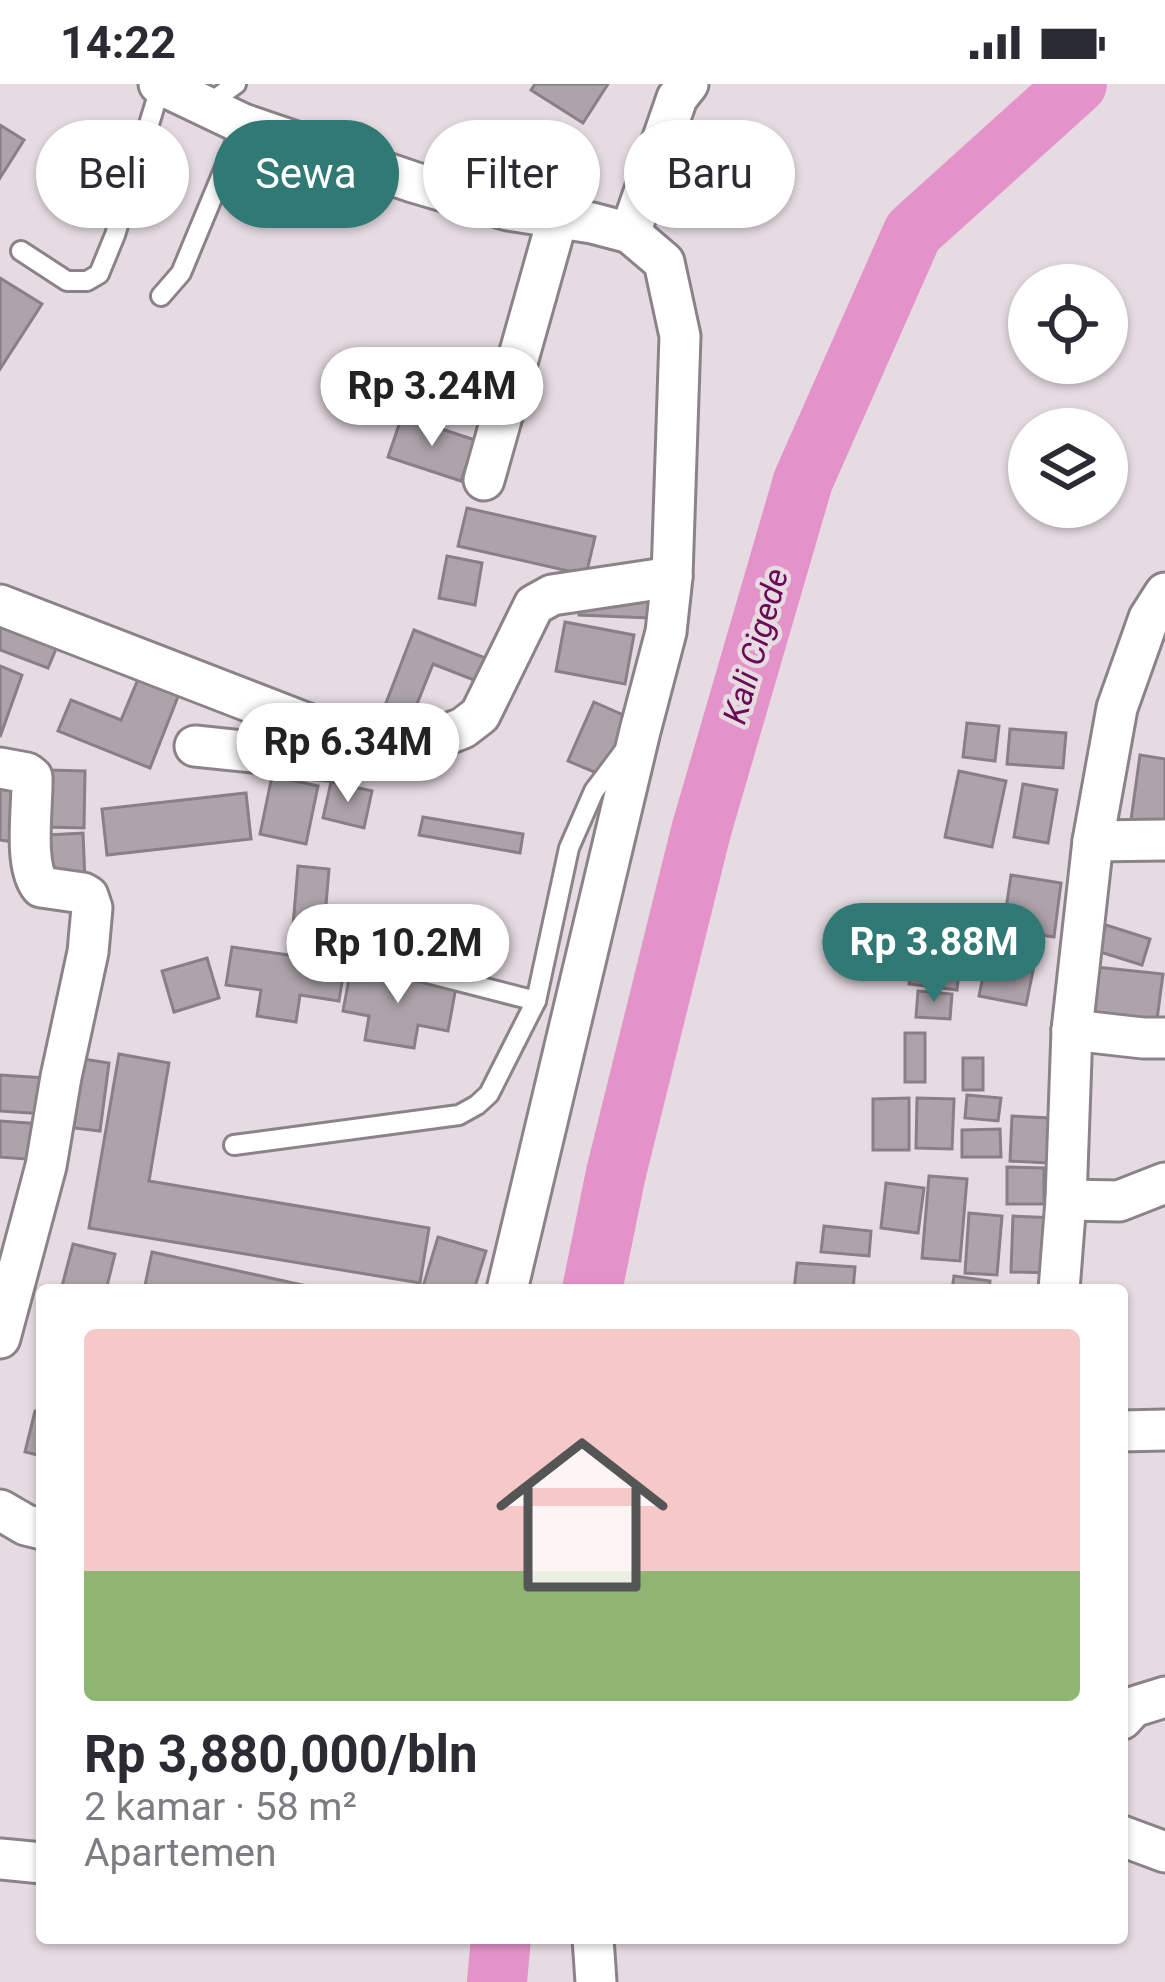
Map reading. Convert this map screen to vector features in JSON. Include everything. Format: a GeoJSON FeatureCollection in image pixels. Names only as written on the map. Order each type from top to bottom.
{"type":"FeatureCollection","features":[{"type":"Feature","properties":{"kind":"street"},"geometry":{"type":"LineString","coordinates":[[160,84],[222,95],[239,120]]}},
{"type":"Feature","properties":{"kind":"street"},"geometry":{"type":"LineString","coordinates":[[630,233],[676,98],[688,84]]}},
{"type":"Feature","properties":{"kind":"street"},"geometry":{"type":"LineString","coordinates":[[508,1284],[666,632],[672,577],[680,336],[664,262],[630,233],[600,226]]}},
{"type":"Feature","properties":{"kind":"street"},"geometry":{"type":"LineString","coordinates":[[484,480],[555,228]]}},
{"type":"Feature","properties":{"kind":"street"},"geometry":{"type":"LineString","coordinates":[[195,746],[338,761],[385,754],[463,728],[480,716],[534,605],[552,595],[672,577]]}},
{"type":"Feature","properties":{"kind":"street"},"geometry":{"type":"LineString","coordinates":[[1059,1284],[1072,1030],[1093,841],[1117,708],[1149,618],[1165,592]]}},
{"type":"Feature","properties":{"kind":"street"},"geometry":{"type":"LineString","coordinates":[[0,605],[385,754]]}},
{"type":"Feature","properties":{"kind":"street"},"geometry":{"type":"LineString","coordinates":[[0,768],[32,777],[34,878],[47,889],[83,893],[92,908],[88,952],[46,1166],[12,1245],[0,1338]]}},
{"type":"Feature","properties":{"kind":"street"},"geometry":{"type":"LineString","coordinates":[[1093,841],[1165,840]]}},
{"type":"Feature","properties":{"kind":"street"},"geometry":{"type":"LineString","coordinates":[[1072,1030],[1165,1038]]}},
{"type":"Feature","properties":{"kind":"street"},"geometry":{"type":"LineString","coordinates":[[1066,1201],[1119,1201],[1165,1184]]}},
{"type":"Feature","properties":{"kind":"street"},"geometry":{"type":"LineString","coordinates":[[1128,1431],[1165,1430]]}},
{"type":"Feature","properties":{"kind":"street"},"geometry":{"type":"LineString","coordinates":[[0,1510],[36,1528]]}},
{"type":"Feature","properties":{"kind":"street"},"geometry":{"type":"LineString","coordinates":[[1128,1712],[1165,1697]]}},
{"type":"Feature","properties":{"kind":"street"},"geometry":{"type":"LineString","coordinates":[[1128,1838],[1165,1852]]}},
{"type":"Feature","properties":{"kind":"street"},"geometry":{"type":"LineString","coordinates":[[0,1859],[36,1862]]}},
{"type":"Feature","properties":{"kind":"street"},"geometry":{"type":"LineString","coordinates":[[593,1944],[596,1982]]}},
{"type":"Feature","properties":{"kind":"lane"},"geometry":{"type":"LineString","coordinates":[[21,251],[67,281],[87,281],[99,274],[115,236],[160,84]]}},
{"type":"Feature","properties":{"kind":"lane"},"geometry":{"type":"LineString","coordinates":[[161,296],[181,273],[213,195]]}},
{"type":"Feature","properties":{"kind":"lane"},"geometry":{"type":"LineString","coordinates":[[234,1145],[459,1115],[478,1105],[536,1001],[569,848],[594,791],[640,731]]}},
{"type":"Feature","properties":{"kind":"lane"},"geometry":{"type":"LineString","coordinates":[[352,954],[536,1001]]}},
{"type":"Feature","properties":{"kind":"building"},"geometry":{"type":"Polygon","coordinates":[[[535,84],[608,84],[585,120],[531,90],[535,84]]]}},
{"type":"Feature","properties":{"kind":"building"},"geometry":{"type":"Polygon","coordinates":[[[0,125],[24,140],[0,178],[0,125]]]}},
{"type":"Feature","properties":{"kind":"building"},"geometry":{"type":"Polygon","coordinates":[[[0,278],[42,304],[0,369],[0,278]]]}},
{"type":"Feature","properties":{"kind":"building"},"geometry":{"type":"Polygon","coordinates":[[[402,416],[475,440],[461,481],[388,457],[402,416]]]}},
{"type":"Feature","properties":{"kind":"building"},"geometry":{"type":"Polygon","coordinates":[[[467,508],[595,537],[586,575],[458,546],[467,508]]]}},
{"type":"Feature","properties":{"kind":"building"},"geometry":{"type":"Polygon","coordinates":[[[447,556],[482,563],[475,605],[439,598],[447,556]]]}},
{"type":"Feature","properties":{"kind":"building"},"geometry":{"type":"Polygon","coordinates":[[[580,600],[650,602],[649,618],[579,615],[580,600]]]}},
{"type":"Feature","properties":{"kind":"building"},"geometry":{"type":"Polygon","coordinates":[[[0,614],[61,637],[48,668],[0,650],[0,614]]]}},
{"type":"Feature","properties":{"kind":"building"},"geometry":{"type":"Polygon","coordinates":[[[565,622],[634,635],[625,684],[556,671],[565,622]]]}},
{"type":"Feature","properties":{"kind":"building"},"geometry":{"type":"Polygon","coordinates":[[[414,630],[488,659],[479,682],[433,664],[403,739],[376,729],[414,630]]]}},
{"type":"Feature","properties":{"kind":"building"},"geometry":{"type":"Polygon","coordinates":[[[0,666],[22,675],[0,737],[0,666]]]}},
{"type":"Feature","properties":{"kind":"building"},"geometry":{"type":"Polygon","coordinates":[[[139,677],[179,694],[150,768],[58,731],[71,700],[121,720],[139,677]]]}},
{"type":"Feature","properties":{"kind":"building"},"geometry":{"type":"Polygon","coordinates":[[[594,702],[630,718],[604,776],[568,761],[594,702]]]}},
{"type":"Feature","properties":{"kind":"building"},"geometry":{"type":"Polygon","coordinates":[[[967,723],[999,726],[995,761],[963,757],[967,723]]]}},
{"type":"Feature","properties":{"kind":"building"},"geometry":{"type":"Polygon","coordinates":[[[1010,729],[1066,733],[1063,768],[1007,764],[1010,729]]]}},
{"type":"Feature","properties":{"kind":"building"},"geometry":{"type":"Polygon","coordinates":[[[1140,755],[1165,759],[1165,832],[1130,827],[1140,755]]]}},
{"type":"Feature","properties":{"kind":"building"},"geometry":{"type":"Polygon","coordinates":[[[47,770],[85,771],[84,828],[46,827],[47,770]]]}},
{"type":"Feature","properties":{"kind":"building"},"geometry":{"type":"Polygon","coordinates":[[[959,771],[1006,781],[992,847],[945,837],[959,771]]]}},
{"type":"Feature","properties":{"kind":"building"},"geometry":{"type":"Polygon","coordinates":[[[272,776],[318,786],[306,844],[260,834],[272,776]]]}},
{"type":"Feature","properties":{"kind":"building"},"geometry":{"type":"Polygon","coordinates":[[[331,782],[372,791],[364,828],[323,818],[331,782]]]}},
{"type":"Feature","properties":{"kind":"building"},"geometry":{"type":"Polygon","coordinates":[[[0,784],[27,787],[20,843],[0,840],[0,784]]]}},
{"type":"Feature","properties":{"kind":"building"},"geometry":{"type":"Polygon","coordinates":[[[1023,784],[1057,790],[1048,843],[1014,837],[1023,784]]]}},
{"type":"Feature","properties":{"kind":"building"},"geometry":{"type":"Polygon","coordinates":[[[246,793],[251,839],[107,855],[102,809],[246,793]]]}},
{"type":"Feature","properties":{"kind":"building"},"geometry":{"type":"Polygon","coordinates":[[[423,817],[523,834],[520,853],[419,835],[423,817]]]}},
{"type":"Feature","properties":{"kind":"building"},"geometry":{"type":"Polygon","coordinates":[[[83,833],[85,881],[50,883],[48,835],[83,833]]]}},
{"type":"Feature","properties":{"kind":"building"},"geometry":{"type":"Polygon","coordinates":[[[298,866],[329,869],[322,952],[291,949],[298,866]]]}},
{"type":"Feature","properties":{"kind":"building"},"geometry":{"type":"Polygon","coordinates":[[[1011,875],[1061,883],[1054,937],[1003,929],[1011,875]]]}},
{"type":"Feature","properties":{"kind":"building"},"geometry":{"type":"Polygon","coordinates":[[[1106,925],[1150,939],[1142,965],[1097,951],[1106,925]]]}},
{"type":"Feature","properties":{"kind":"building"},"geometry":{"type":"Polygon","coordinates":[[[232,947],[345,963],[339,1001],[300,995],[296,1022],[257,1016],[261,990],[226,985],[232,947]]]}},
{"type":"Feature","properties":{"kind":"building"},"geometry":{"type":"Polygon","coordinates":[[[914,949],[961,955],[957,990],[909,984],[914,949]]]}},
{"type":"Feature","properties":{"kind":"building"},"geometry":{"type":"Polygon","coordinates":[[[988,952],[1035,961],[1026,1005],[979,996],[988,952]]]}},
{"type":"Feature","properties":{"kind":"building"},"geometry":{"type":"Polygon","coordinates":[[[207,958],[219,998],[174,1012],[162,971],[207,958]]]}},
{"type":"Feature","properties":{"kind":"building"},"geometry":{"type":"Polygon","coordinates":[[[1096,967],[1163,974],[1156,1027],[1090,1020],[1096,967]]]}},
{"type":"Feature","properties":{"kind":"building"},"geometry":{"type":"Polygon","coordinates":[[[351,968],[456,987],[448,1031],[418,1025],[414,1048],[365,1040],[369,1016],[343,1011],[351,968]]]}},
{"type":"Feature","properties":{"kind":"building"},"geometry":{"type":"Polygon","coordinates":[[[918,991],[952,994],[950,1019],[916,1017],[918,991]]]}},
{"type":"Feature","properties":{"kind":"building"},"geometry":{"type":"Polygon","coordinates":[[[905,1033],[925,1033],[925,1082],[905,1082],[905,1033]]]}},
{"type":"Feature","properties":{"kind":"building"},"geometry":{"type":"Polygon","coordinates":[[[119,1054],[169,1063],[149,1181],[429,1228],[420,1283],[89,1228],[119,1054]]]}},
{"type":"Feature","properties":{"kind":"building"},"geometry":{"type":"Polygon","coordinates":[[[963,1058],[983,1058],[983,1090],[963,1090],[963,1058]]]}},
{"type":"Feature","properties":{"kind":"building"},"geometry":{"type":"Polygon","coordinates":[[[83,1059],[109,1063],[100,1131],[74,1128],[83,1059]]]}},
{"type":"Feature","properties":{"kind":"building"},"geometry":{"type":"Polygon","coordinates":[[[0,1075],[46,1078],[44,1114],[0,1111],[0,1075]]]}},
{"type":"Feature","properties":{"kind":"building"},"geometry":{"type":"Polygon","coordinates":[[[967,1095],[1001,1098],[998,1121],[965,1118],[967,1095]]]}},
{"type":"Feature","properties":{"kind":"building"},"geometry":{"type":"Polygon","coordinates":[[[909,1098],[909,1150],[873,1150],[873,1099],[909,1098]]]}},
{"type":"Feature","properties":{"kind":"building"},"geometry":{"type":"Polygon","coordinates":[[[917,1098],[954,1099],[952,1149],[916,1148],[917,1098]]]}},
{"type":"Feature","properties":{"kind":"building"},"geometry":{"type":"Polygon","coordinates":[[[1012,1116],[1049,1118],[1048,1163],[1010,1161],[1012,1116]]]}},
{"type":"Feature","properties":{"kind":"building"},"geometry":{"type":"Polygon","coordinates":[[[0,1121],[41,1124],[39,1160],[0,1157],[0,1121]]]}},
{"type":"Feature","properties":{"kind":"building"},"geometry":{"type":"Polygon","coordinates":[[[1000,1129],[1001,1157],[962,1157],[962,1130],[1000,1129]]]}},
{"type":"Feature","properties":{"kind":"building"},"geometry":{"type":"Polygon","coordinates":[[[1007,1167],[1044,1168],[1044,1204],[1007,1204],[1007,1167]]]}},
{"type":"Feature","properties":{"kind":"building"},"geometry":{"type":"Polygon","coordinates":[[[929,1176],[967,1179],[960,1261],[922,1258],[929,1176]]]}},
{"type":"Feature","properties":{"kind":"building"},"geometry":{"type":"Polygon","coordinates":[[[886,1183],[924,1188],[918,1233],[881,1228],[886,1183]]]}},
{"type":"Feature","properties":{"kind":"building"},"geometry":{"type":"Polygon","coordinates":[[[969,1213],[1002,1216],[997,1275],[965,1273],[969,1213]]]}},
{"type":"Feature","properties":{"kind":"building"},"geometry":{"type":"Polygon","coordinates":[[[1013,1216],[1056,1218],[1053,1273],[1011,1272],[1013,1216]]]}},
{"type":"Feature","properties":{"kind":"building"},"geometry":{"type":"Polygon","coordinates":[[[824,1226],[871,1231],[869,1256],[821,1252],[824,1226]]]}},
{"type":"Feature","properties":{"kind":"building"},"geometry":{"type":"Polygon","coordinates":[[[438,1237],[486,1251],[476,1284],[424,1284],[438,1237]]]}},
{"type":"Feature","properties":{"kind":"building"},"geometry":{"type":"Polygon","coordinates":[[[73,1244],[115,1254],[108,1284],[63,1284],[73,1244]]]}},
{"type":"Feature","properties":{"kind":"building"},"geometry":{"type":"Polygon","coordinates":[[[152,1252],[298,1284],[145,1284],[152,1252]]]}},
{"type":"Feature","properties":{"kind":"building"},"geometry":{"type":"Polygon","coordinates":[[[797,1263],[855,1267],[854,1284],[795,1284],[797,1263]]]}},
{"type":"Feature","properties":{"kind":"building"},"geometry":{"type":"Polygon","coordinates":[[[954,1276],[990,1281],[990,1284],[953,1284],[954,1276]]]}},
{"type":"Feature","properties":{"kind":"building"},"geometry":{"type":"Polygon","coordinates":[[[35,1411],[36,1455],[25,1452],[35,1411]]]}},
{"type":"Feature","properties":{"kind":"waterway","name":"Kali Cigede"},"geometry":{"type":"LineString","coordinates":[[593,1284],[701,831],[803,481],[913,232],[1077,84]]}},
{"type":"Feature","properties":{"kind":"waterway","name":"Kali Cigede"},"geometry":{"type":"LineString","coordinates":[[497,1982],[500,1944]]}}]}
